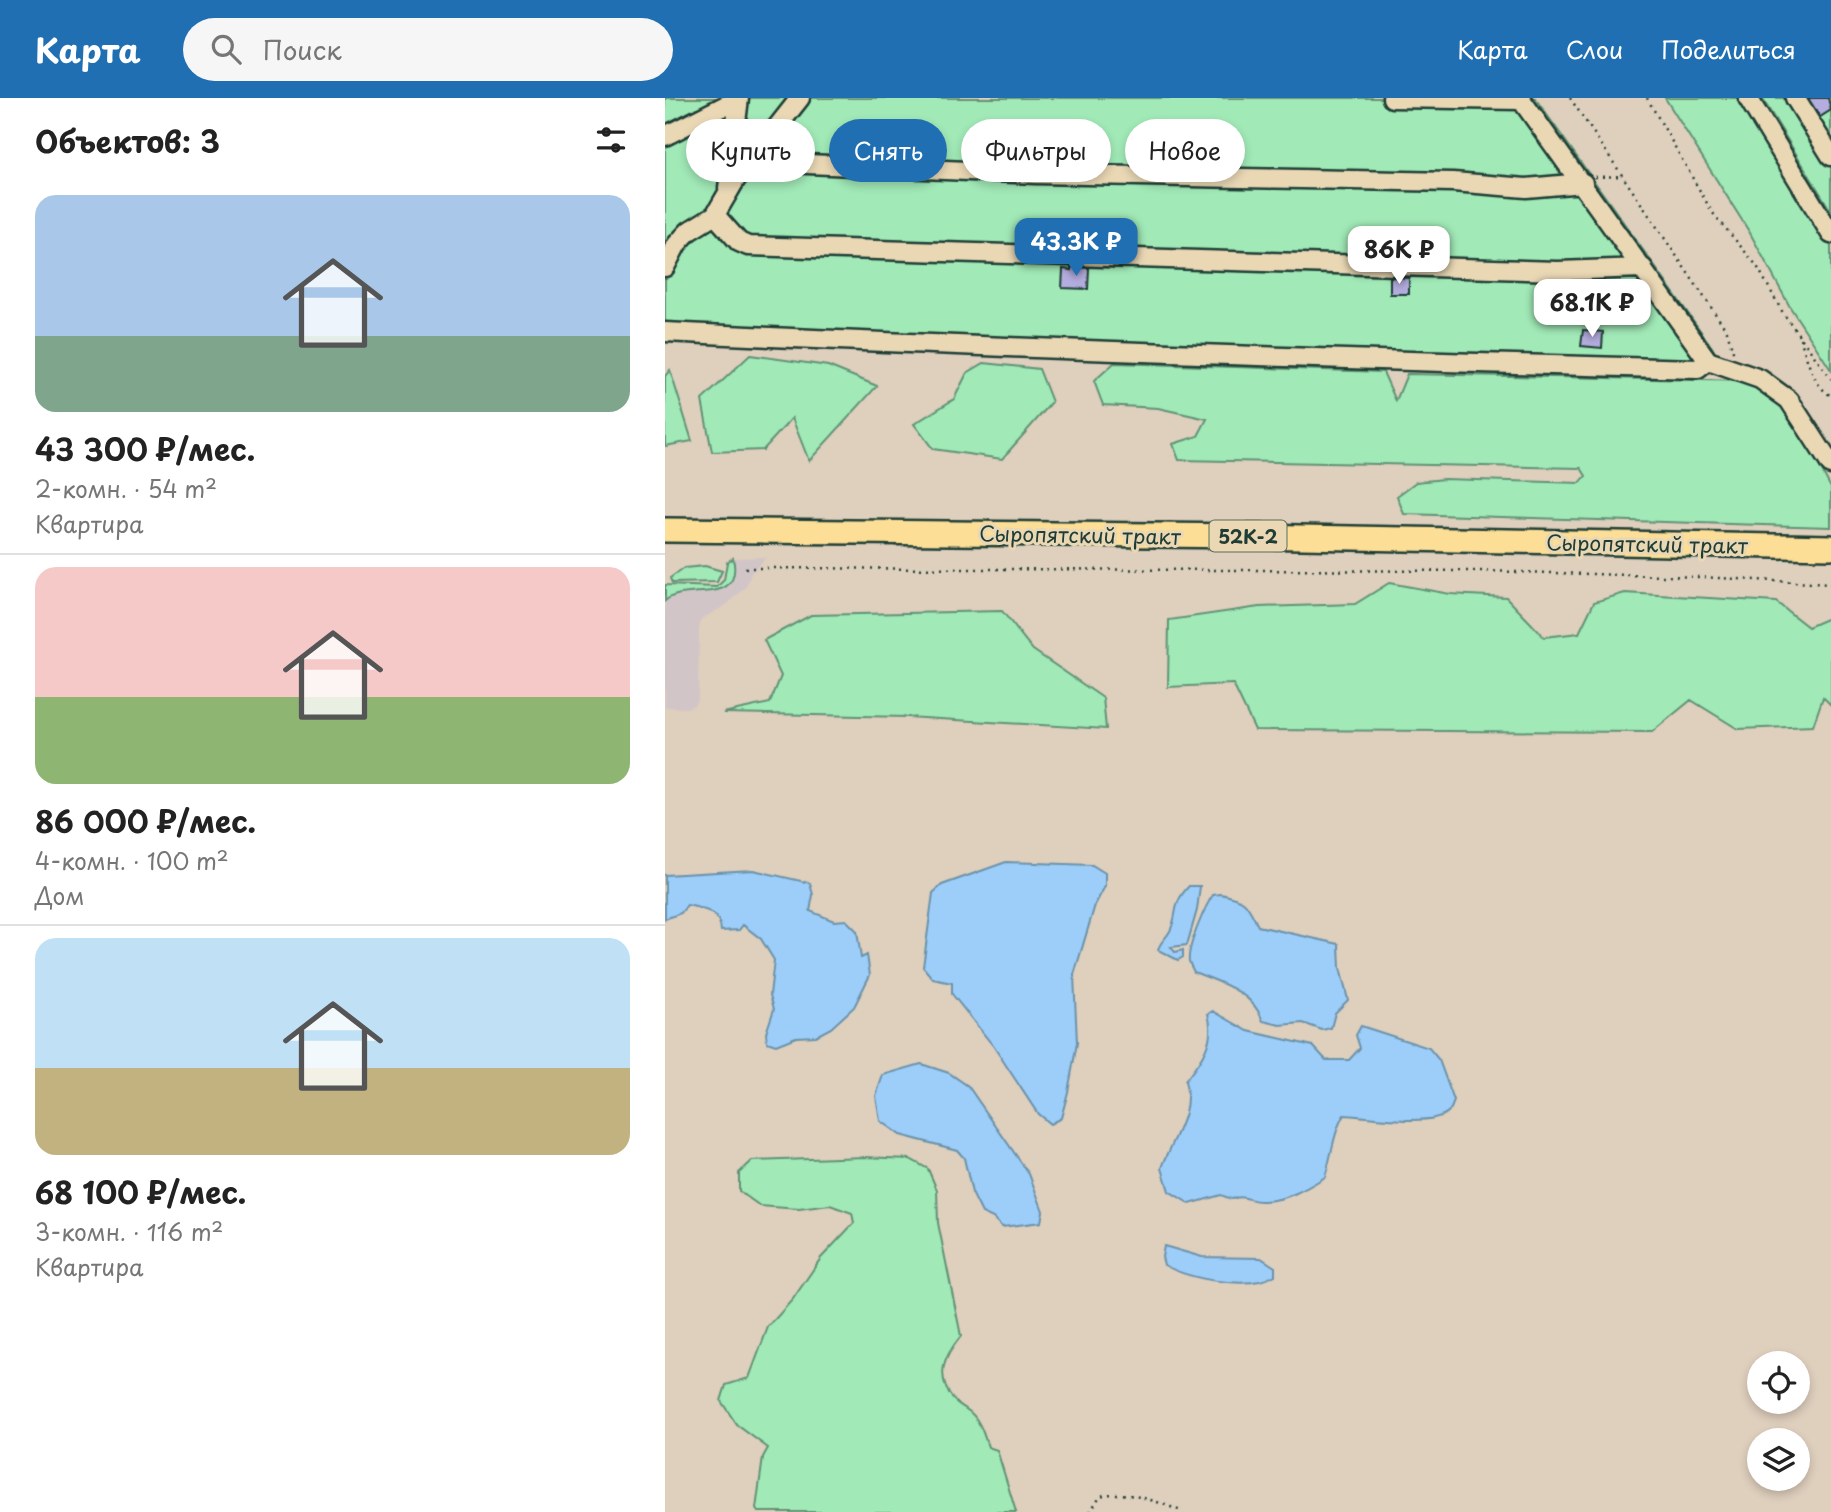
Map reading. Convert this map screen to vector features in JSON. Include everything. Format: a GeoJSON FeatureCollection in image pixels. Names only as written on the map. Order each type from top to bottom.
{"type":"FeatureCollection","features":[{"type":"Feature","properties":{"kind":"main road","name":"Сыропятский тракт"},"geometry":{"type":"LineString","coordinates":[[665,530],[1249,536],[1831,547]]}},
{"type":"Feature","properties":{"kind":"main road","name":"Сыропятский тракт"},"geometry":{"type":"LineString","coordinates":[[665,546],[1274,550],[1831,561]]}},
{"type":"Feature","properties":{"kind":"street"},"geometry":{"type":"LineString","coordinates":[[784,119],[800,98]]}},
{"type":"Feature","properties":{"kind":"street"},"geometry":{"type":"LineString","coordinates":[[1392,98],[1521,99],[1708,360],[1761,379],[1789,400],[1831,465]]}},
{"type":"Feature","properties":{"kind":"street"},"geometry":{"type":"LineString","coordinates":[[1748,98],[1831,234]]}},
{"type":"Feature","properties":{"kind":"street"},"geometry":{"type":"LineString","coordinates":[[1795,98],[1831,156]]}},
{"type":"Feature","properties":{"kind":"street"},"geometry":{"type":"LineString","coordinates":[[727,195],[739,99]]}},
{"type":"Feature","properties":{"kind":"street"},"geometry":{"type":"LineString","coordinates":[[665,136],[739,99]]}},
{"type":"Feature","properties":{"kind":"street"},"geometry":{"type":"LineString","coordinates":[[815,164],[1035,174],[1453,182],[1526,188],[1583,183]]}},
{"type":"Feature","properties":{"kind":"street"},"geometry":{"type":"LineString","coordinates":[[665,267],[677,244],[689,231],[715,215],[734,182]]}},
{"type":"Feature","properties":{"kind":"street"},"geometry":{"type":"LineString","coordinates":[[715,215],[739,242],[748,246],[1558,271],[1643,268]]}},
{"type":"Feature","properties":{"kind":"street"},"geometry":{"type":"LineString","coordinates":[[665,332],[997,348],[1428,362],[1697,369],[1708,360]]}},
{"type":"Feature","properties":{"kind":"path"},"geometry":{"type":"LineString","coordinates":[[1570,98],[1727,331],[1734,352],[1735,369]]}},
{"type":"Feature","properties":{"kind":"path"},"geometry":{"type":"LineString","coordinates":[[1647,98],[1712,212],[1761,272],[1798,335],[1831,379]]}},
{"type":"Feature","properties":{"kind":"path"},"geometry":{"type":"LineString","coordinates":[[1583,183],[1597,175],[1623,176]]}},
{"type":"Feature","properties":{"kind":"path"},"geometry":{"type":"LineString","coordinates":[[1798,335],[1811,372],[1823,390],[1831,396]]}},
{"type":"Feature","properties":{"kind":"path"},"geometry":{"type":"LineString","coordinates":[[745,568],[1481,571],[1701,577],[1831,584]]}},
{"type":"Feature","properties":{"kind":"path"},"geometry":{"type":"LineString","coordinates":[[1090,1512],[1100,1496],[1110,1493],[1162,1503],[1183,1512]]}},
{"type":"Feature","properties":{"kind":"shaded area"},"geometry":{"type":"Polygon","coordinates":[[[766,557],[751,573],[746,587],[725,606],[701,619],[698,698],[694,705],[687,708],[665,707],[665,601],[679,593],[720,590],[728,585],[735,568],[733,558],[766,557]]]}},
{"type":"Feature","properties":{"kind":"green space"},"geometry":{"type":"Polygon","coordinates":[[[665,98],[1535,98],[1712,347],[1727,374],[665,339],[665,98]]]}},
{"type":"Feature","properties":{"kind":"green space"},"geometry":{"type":"Polygon","coordinates":[[[1665,98],[1739,98],[1831,246],[1831,370],[1790,307],[1750,233],[1665,98]]]}},
{"type":"Feature","properties":{"kind":"green space"},"geometry":{"type":"Polygon","coordinates":[[[1762,98],[1831,98],[1831,211],[1762,98]]]}},
{"type":"Feature","properties":{"kind":"green space"},"geometry":{"type":"Polygon","coordinates":[[[750,355],[828,366],[877,386],[809,461],[792,418],[763,450],[712,452],[702,400],[750,355]]]}},
{"type":"Feature","properties":{"kind":"green space"},"geometry":{"type":"Polygon","coordinates":[[[984,363],[1039,369],[1052,402],[1002,459],[933,449],[914,424],[954,399],[967,373],[984,363]]]}},
{"type":"Feature","properties":{"kind":"green space"},"geometry":{"type":"Polygon","coordinates":[[[1114,363],[1383,372],[1396,401],[1407,374],[1749,381],[1789,409],[1831,488],[1831,527],[1404,514],[1397,496],[1416,482],[1444,479],[1580,483],[1586,476],[1581,468],[1179,460],[1173,444],[1198,436],[1207,419],[1158,408],[1103,405],[1094,381],[1114,363]]]}},
{"type":"Feature","properties":{"kind":"green space"},"geometry":{"type":"Polygon","coordinates":[[[670,370],[692,441],[665,446],[665,376],[670,370]]]}},
{"type":"Feature","properties":{"kind":"green space"},"geometry":{"type":"Polygon","coordinates":[[[733,558],[734,573],[730,583],[722,589],[686,593],[665,601],[665,585],[717,587],[724,580],[727,562],[733,558]]]}},
{"type":"Feature","properties":{"kind":"green space"},"geometry":{"type":"Polygon","coordinates":[[[705,566],[722,571],[717,582],[672,583],[670,578],[684,568],[705,566]]]}},
{"type":"Feature","properties":{"kind":"green space"},"geometry":{"type":"Polygon","coordinates":[[[1389,583],[1450,594],[1506,597],[1544,637],[1579,633],[1594,602],[1625,593],[1776,602],[1808,627],[1831,617],[1831,705],[1823,697],[1813,726],[1738,729],[1691,700],[1652,732],[1255,730],[1233,684],[1168,687],[1169,620],[1259,607],[1355,604],[1389,583]]]}},
{"type":"Feature","properties":{"kind":"green space"},"geometry":{"type":"Polygon","coordinates":[[[1002,611],[1033,650],[1103,698],[1106,729],[907,717],[723,713],[770,703],[781,676],[764,640],[811,615],[1002,611]]]}},
{"type":"Feature","properties":{"kind":"green space"},"geometry":{"type":"Polygon","coordinates":[[[865,1157],[910,1159],[928,1169],[937,1190],[938,1223],[961,1336],[946,1359],[944,1382],[953,1399],[977,1420],[988,1447],[997,1450],[1016,1512],[758,1512],[756,1509],[763,1457],[768,1448],[737,1425],[721,1401],[726,1385],[749,1378],[768,1327],[793,1299],[821,1258],[854,1223],[852,1213],[830,1205],[799,1209],[760,1206],[739,1191],[739,1173],[752,1161],[865,1157]]]}},
{"type":"Feature","properties":{"kind":"water"},"geometry":{"type":"Polygon","coordinates":[[[1006,862],[1092,865],[1105,873],[1105,886],[1095,905],[1074,975],[1077,1043],[1068,1092],[1061,1118],[1050,1124],[1038,1114],[994,1047],[952,994],[952,983],[933,979],[923,967],[933,893],[942,885],[1006,862]]]}},
{"type":"Feature","properties":{"kind":"water"},"geometry":{"type":"Polygon","coordinates":[[[753,870],[810,883],[813,895],[810,911],[834,921],[846,920],[857,931],[861,958],[867,955],[870,975],[854,1007],[831,1028],[816,1036],[796,1037],[776,1045],[767,1042],[766,1033],[774,1009],[770,995],[774,960],[761,939],[743,925],[739,930],[721,931],[714,915],[687,905],[681,913],[665,919],[665,875],[753,870]]]}},
{"type":"Feature","properties":{"kind":"water"},"geometry":{"type":"Polygon","coordinates":[[[1189,886],[1200,886],[1197,910],[1187,945],[1171,947],[1175,952],[1183,950],[1183,957],[1178,960],[1158,950],[1170,931],[1177,904],[1189,886]]]}},
{"type":"Feature","properties":{"kind":"water"},"geometry":{"type":"Polygon","coordinates":[[[1221,894],[1245,904],[1258,926],[1339,944],[1340,968],[1348,1000],[1335,1013],[1331,1028],[1322,1030],[1303,1023],[1280,1025],[1263,1021],[1258,1011],[1243,995],[1225,984],[1194,972],[1189,955],[1194,937],[1213,895],[1221,894]]]}},
{"type":"Feature","properties":{"kind":"water"},"geometry":{"type":"Polygon","coordinates":[[[1213,1011],[1248,1031],[1313,1046],[1326,1060],[1349,1060],[1360,1048],[1356,1035],[1361,1026],[1429,1048],[1439,1060],[1454,1101],[1449,1111],[1429,1119],[1383,1119],[1344,1115],[1335,1136],[1325,1177],[1295,1194],[1258,1201],[1241,1197],[1231,1199],[1221,1195],[1190,1204],[1169,1191],[1162,1168],[1181,1126],[1187,1104],[1185,1081],[1205,1050],[1210,1033],[1208,1014],[1213,1011]]]}},
{"type":"Feature","properties":{"kind":"water"},"geometry":{"type":"Polygon","coordinates":[[[921,1064],[949,1073],[968,1086],[1029,1174],[1043,1211],[1041,1222],[1002,1227],[993,1218],[982,1213],[972,1193],[964,1158],[957,1150],[900,1135],[880,1121],[876,1096],[883,1075],[921,1064]]]}},
{"type":"Feature","properties":{"kind":"water"},"geometry":{"type":"Polygon","coordinates":[[[1164,1246],[1202,1257],[1261,1258],[1275,1267],[1275,1275],[1264,1280],[1235,1283],[1188,1275],[1164,1265],[1164,1246]]]}},
{"type":"Feature","properties":{"kind":"building"},"geometry":{"type":"Polygon","coordinates":[[[1808,98],[1828,98],[1831,110],[1820,117],[1808,98]]]}},
{"type":"Feature","properties":{"kind":"building"},"geometry":{"type":"Polygon","coordinates":[[[1071,267],[1089,268],[1088,289],[1062,288],[1063,269],[1071,270],[1071,267]]]}},
{"type":"Feature","properties":{"kind":"building"},"geometry":{"type":"Polygon","coordinates":[[[1390,277],[1409,278],[1409,294],[1390,294],[1390,277]]]}},
{"type":"Feature","properties":{"kind":"building"},"geometry":{"type":"Polygon","coordinates":[[[1583,330],[1603,332],[1602,348],[1581,346],[1583,330]]]}}]}
